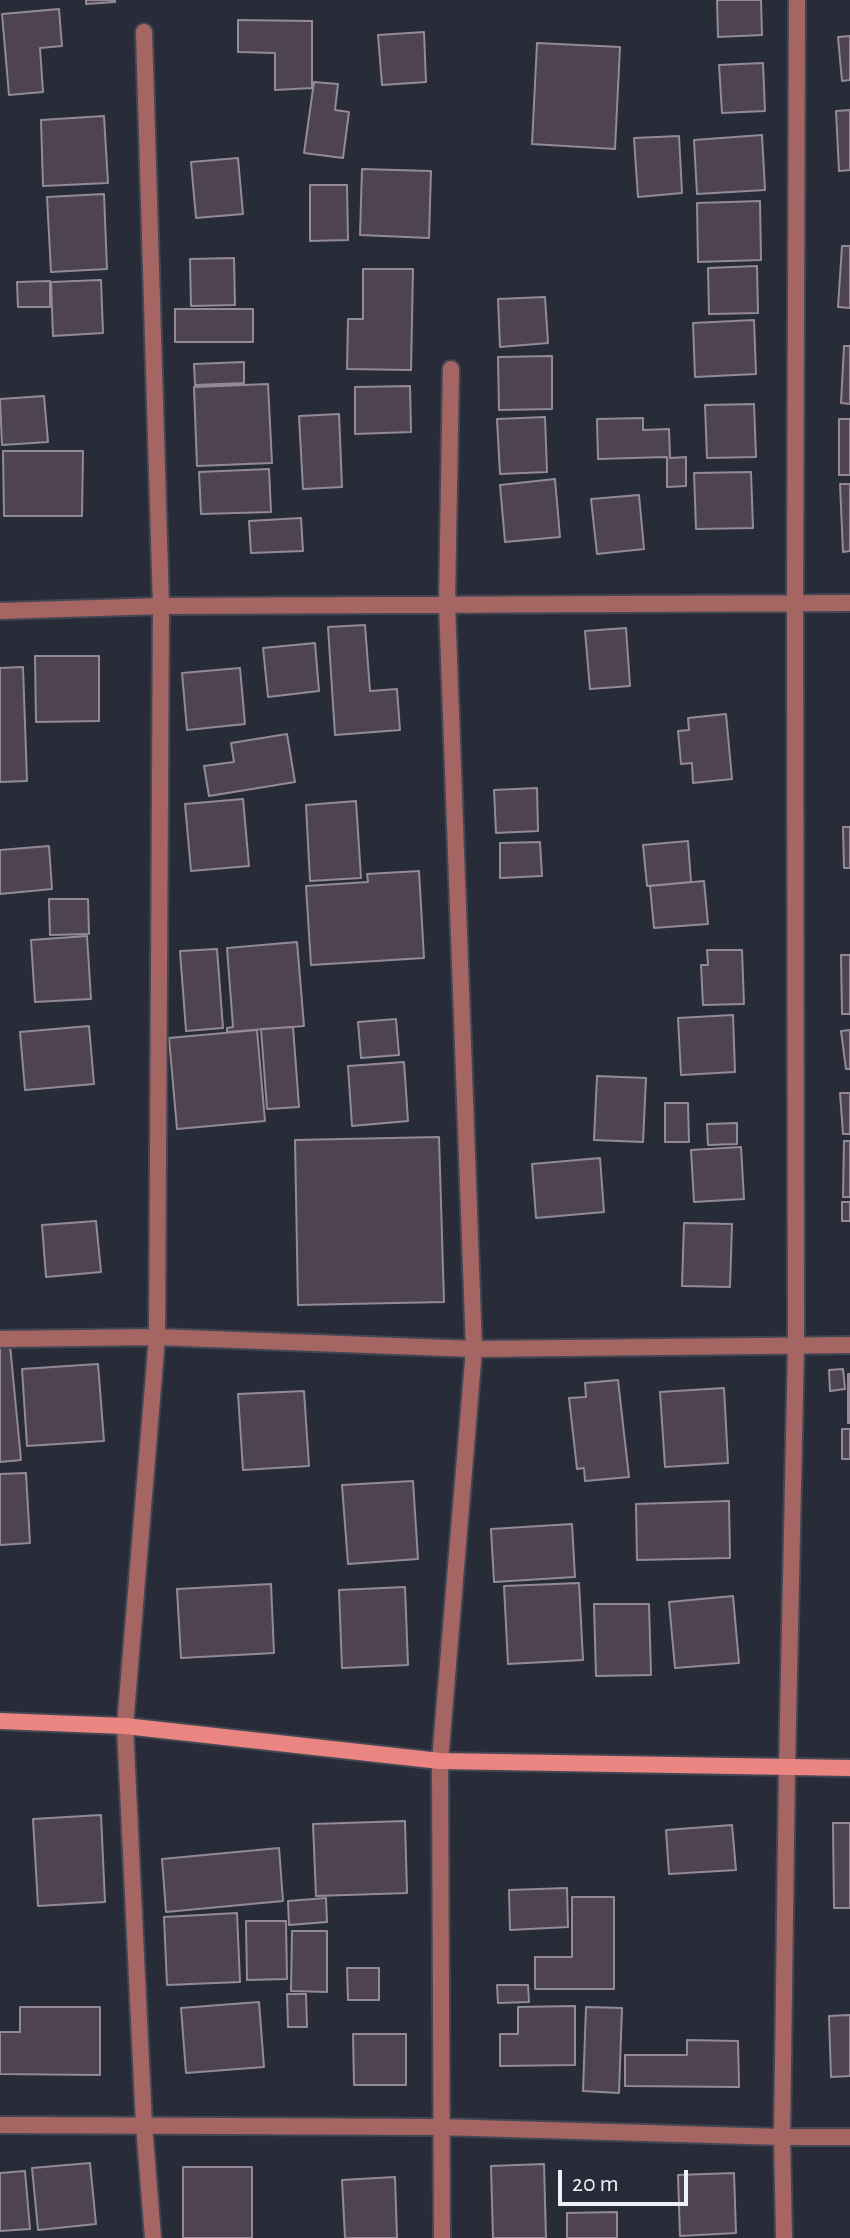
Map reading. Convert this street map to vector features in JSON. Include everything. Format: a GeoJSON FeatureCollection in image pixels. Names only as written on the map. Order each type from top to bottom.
{"type":"FeatureCollection","features":[{"type":"Feature","properties":{"kind":"main road"},"geometry":{"type":"LineString","coordinates":[[0,1721],[125,1726],[440,1761],[850,1768]]}},
{"type":"Feature","properties":{"kind":"street"},"geometry":{"type":"LineString","coordinates":[[784,2238],[782,2137],[796,1345],[797,0]]}},
{"type":"Feature","properties":{"kind":"street"},"geometry":{"type":"LineString","coordinates":[[144,32],[161,606],[157,1337],[125,1726],[144,2125],[153,2238]]}},
{"type":"Feature","properties":{"kind":"street"},"geometry":{"type":"LineString","coordinates":[[442,2238],[440,1761],[474,1349],[447,604],[451,369]]}},
{"type":"Feature","properties":{"kind":"street"},"geometry":{"type":"LineString","coordinates":[[0,611],[161,606],[850,603]]}},
{"type":"Feature","properties":{"kind":"street"},"geometry":{"type":"LineString","coordinates":[[0,1339],[157,1337],[474,1349],[850,1345]]}},
{"type":"Feature","properties":{"kind":"street"},"geometry":{"type":"LineString","coordinates":[[0,2125],[440,2127],[850,2137]]}},
{"type":"Feature","properties":{"kind":"building"},"geometry":{"type":"Polygon","coordinates":[[[86,0],[115,0],[115,2],[86,4],[86,0]]]}},
{"type":"Feature","properties":{"kind":"building"},"geometry":{"type":"Polygon","coordinates":[[[717,0],[761,0],[762,35],[718,37],[717,0]]]}},
{"type":"Feature","properties":{"kind":"building"},"geometry":{"type":"Polygon","coordinates":[[[59,9],[62,46],[40,48],[43,92],[9,95],[2,14],[59,9]]]}},
{"type":"Feature","properties":{"kind":"building"},"geometry":{"type":"Polygon","coordinates":[[[238,20],[312,21],[312,88],[275,90],[275,53],[238,52],[238,20]]]}},
{"type":"Feature","properties":{"kind":"building"},"geometry":{"type":"Polygon","coordinates":[[[424,32],[426,82],[382,85],[378,35],[424,32]]]}},
{"type":"Feature","properties":{"kind":"building"},"geometry":{"type":"Polygon","coordinates":[[[850,36],[850,80],[842,81],[838,37],[850,36]]]}},
{"type":"Feature","properties":{"kind":"building"},"geometry":{"type":"Polygon","coordinates":[[[537,43],[620,47],[615,149],[532,144],[537,43]]]}},
{"type":"Feature","properties":{"kind":"building"},"geometry":{"type":"Polygon","coordinates":[[[763,63],[765,111],[722,113],[719,65],[763,63]]]}},
{"type":"Feature","properties":{"kind":"building"},"geometry":{"type":"Polygon","coordinates":[[[314,82],[338,84],[335,110],[349,112],[343,158],[304,153],[314,82]]]}},
{"type":"Feature","properties":{"kind":"building"},"geometry":{"type":"Polygon","coordinates":[[[850,110],[850,170],[839,171],[836,111],[850,110]]]}},
{"type":"Feature","properties":{"kind":"building"},"geometry":{"type":"Polygon","coordinates":[[[104,116],[108,183],[43,186],[41,120],[104,116]]]}},
{"type":"Feature","properties":{"kind":"building"},"geometry":{"type":"Polygon","coordinates":[[[762,135],[765,190],[697,194],[694,140],[762,135]]]}},
{"type":"Feature","properties":{"kind":"building"},"geometry":{"type":"Polygon","coordinates":[[[679,136],[682,193],[638,197],[634,138],[679,136]]]}},
{"type":"Feature","properties":{"kind":"building"},"geometry":{"type":"Polygon","coordinates":[[[238,158],[243,214],[196,218],[191,162],[238,158]]]}},
{"type":"Feature","properties":{"kind":"building"},"geometry":{"type":"Polygon","coordinates":[[[362,169],[431,171],[429,238],[360,235],[362,169]]]}},
{"type":"Feature","properties":{"kind":"building"},"geometry":{"type":"Polygon","coordinates":[[[310,185],[347,185],[348,240],[310,241],[310,185]]]}},
{"type":"Feature","properties":{"kind":"building"},"geometry":{"type":"Polygon","coordinates":[[[104,194],[107,269],[51,272],[47,197],[104,194]]]}},
{"type":"Feature","properties":{"kind":"building"},"geometry":{"type":"Polygon","coordinates":[[[760,201],[761,260],[698,262],[697,203],[760,201]]]}},
{"type":"Feature","properties":{"kind":"building"},"geometry":{"type":"Polygon","coordinates":[[[842,246],[850,246],[850,308],[838,307],[842,246]]]}},
{"type":"Feature","properties":{"kind":"building"},"geometry":{"type":"Polygon","coordinates":[[[234,258],[235,305],[191,306],[190,259],[234,258]]]}},
{"type":"Feature","properties":{"kind":"building"},"geometry":{"type":"Polygon","coordinates":[[[757,266],[758,313],[709,314],[708,268],[757,266]]]}},
{"type":"Feature","properties":{"kind":"building"},"geometry":{"type":"Polygon","coordinates":[[[363,269],[413,269],[411,370],[347,369],[348,319],[363,319],[363,269]]]}},
{"type":"Feature","properties":{"kind":"building"},"geometry":{"type":"Polygon","coordinates":[[[101,280],[103,333],[53,336],[51,282],[101,280]]]}},
{"type":"Feature","properties":{"kind":"building"},"geometry":{"type":"Polygon","coordinates":[[[50,281],[50,307],[18,307],[17,282],[50,281]]]}},
{"type":"Feature","properties":{"kind":"building"},"geometry":{"type":"Polygon","coordinates":[[[545,297],[548,343],[500,347],[498,299],[545,297]]]}},
{"type":"Feature","properties":{"kind":"building"},"geometry":{"type":"Polygon","coordinates":[[[175,309],[253,309],[253,342],[175,342],[175,309]]]}},
{"type":"Feature","properties":{"kind":"building"},"geometry":{"type":"Polygon","coordinates":[[[754,320],[756,374],[695,377],[693,323],[754,320]]]}},
{"type":"Feature","properties":{"kind":"building"},"geometry":{"type":"Polygon","coordinates":[[[844,346],[850,346],[850,404],[841,403],[844,346]]]}},
{"type":"Feature","properties":{"kind":"building"},"geometry":{"type":"Polygon","coordinates":[[[552,356],[552,409],[499,410],[498,357],[552,356]]]}},
{"type":"Feature","properties":{"kind":"building"},"geometry":{"type":"Polygon","coordinates":[[[244,362],[244,383],[195,385],[194,364],[244,362]]]}},
{"type":"Feature","properties":{"kind":"building"},"geometry":{"type":"Polygon","coordinates":[[[268,384],[272,463],[197,466],[194,387],[268,384]]]}},
{"type":"Feature","properties":{"kind":"building"},"geometry":{"type":"Polygon","coordinates":[[[410,386],[411,432],[355,434],[355,387],[410,386]]]}},
{"type":"Feature","properties":{"kind":"building"},"geometry":{"type":"Polygon","coordinates":[[[44,396],[48,442],[2,445],[0,399],[44,396]]]}},
{"type":"Feature","properties":{"kind":"building"},"geometry":{"type":"Polygon","coordinates":[[[754,404],[756,457],[707,458],[705,405],[754,404]]]}},
{"type":"Feature","properties":{"kind":"building"},"geometry":{"type":"Polygon","coordinates":[[[339,414],[342,487],[303,489],[299,416],[339,414]]]}},
{"type":"Feature","properties":{"kind":"building"},"geometry":{"type":"Polygon","coordinates":[[[545,417],[547,472],[500,474],[497,419],[545,417]]]}},
{"type":"Feature","properties":{"kind":"building"},"geometry":{"type":"Polygon","coordinates":[[[643,418],[643,430],[669,429],[670,458],[686,457],[686,486],[667,487],[667,457],[598,459],[597,419],[643,418]]]}},
{"type":"Feature","properties":{"kind":"building"},"geometry":{"type":"Polygon","coordinates":[[[839,419],[850,419],[850,475],[839,475],[839,419]]]}},
{"type":"Feature","properties":{"kind":"building"},"geometry":{"type":"Polygon","coordinates":[[[3,451],[83,451],[82,516],[4,516],[3,451]]]}},
{"type":"Feature","properties":{"kind":"building"},"geometry":{"type":"Polygon","coordinates":[[[269,469],[271,512],[201,514],[199,472],[269,469]]]}},
{"type":"Feature","properties":{"kind":"building"},"geometry":{"type":"Polygon","coordinates":[[[751,472],[753,528],[696,529],[694,473],[751,472]]]}},
{"type":"Feature","properties":{"kind":"building"},"geometry":{"type":"Polygon","coordinates":[[[555,479],[560,537],[505,542],[500,485],[555,479]]]}},
{"type":"Feature","properties":{"kind":"building"},"geometry":{"type":"Polygon","coordinates":[[[840,484],[850,484],[850,551],[843,552],[840,484]]]}},
{"type":"Feature","properties":{"kind":"building"},"geometry":{"type":"Polygon","coordinates":[[[639,495],[644,549],[597,554],[591,499],[639,495]]]}},
{"type":"Feature","properties":{"kind":"building"},"geometry":{"type":"Polygon","coordinates":[[[301,518],[303,551],[251,553],[249,521],[301,518]]]}},
{"type":"Feature","properties":{"kind":"building"},"geometry":{"type":"Polygon","coordinates":[[[365,625],[370,691],[397,689],[400,730],[335,735],[328,627],[365,625]]]}},
{"type":"Feature","properties":{"kind":"building"},"geometry":{"type":"Polygon","coordinates":[[[626,628],[630,686],[590,689],[585,631],[626,628]]]}},
{"type":"Feature","properties":{"kind":"building"},"geometry":{"type":"Polygon","coordinates":[[[315,643],[319,691],[268,697],[263,648],[315,643]]]}},
{"type":"Feature","properties":{"kind":"building"},"geometry":{"type":"Polygon","coordinates":[[[35,656],[99,656],[99,721],[36,722],[35,656]]]}},
{"type":"Feature","properties":{"kind":"building"},"geometry":{"type":"Polygon","coordinates":[[[23,667],[27,781],[0,782],[0,668],[23,667]]]}},
{"type":"Feature","properties":{"kind":"building"},"geometry":{"type":"Polygon","coordinates":[[[240,668],[245,724],[187,730],[182,673],[240,668]]]}},
{"type":"Feature","properties":{"kind":"building"},"geometry":{"type":"Polygon","coordinates":[[[726,714],[732,779],[693,783],[692,763],[681,764],[678,731],[689,730],[688,718],[726,714]]]}},
{"type":"Feature","properties":{"kind":"building"},"geometry":{"type":"Polygon","coordinates":[[[287,734],[295,782],[209,796],[204,766],[234,762],[231,743],[287,734]]]}},
{"type":"Feature","properties":{"kind":"building"},"geometry":{"type":"Polygon","coordinates":[[[537,788],[538,831],[496,833],[494,790],[537,788]]]}},
{"type":"Feature","properties":{"kind":"building"},"geometry":{"type":"Polygon","coordinates":[[[243,799],[249,866],[191,871],[185,804],[243,799]]]}},
{"type":"Feature","properties":{"kind":"building"},"geometry":{"type":"Polygon","coordinates":[[[356,801],[361,878],[310,881],[306,805],[356,801]]]}},
{"type":"Feature","properties":{"kind":"building"},"geometry":{"type":"Polygon","coordinates":[[[843,827],[850,827],[850,868],[844,868],[843,827]]]}},
{"type":"Feature","properties":{"kind":"building"},"geometry":{"type":"Polygon","coordinates":[[[688,841],[691,882],[647,886],[643,845],[688,841]]]}},
{"type":"Feature","properties":{"kind":"building"},"geometry":{"type":"Polygon","coordinates":[[[540,842],[542,876],[500,878],[500,843],[540,842]]]}},
{"type":"Feature","properties":{"kind":"building"},"geometry":{"type":"Polygon","coordinates":[[[49,846],[52,889],[0,894],[0,850],[49,846]]]}},
{"type":"Feature","properties":{"kind":"building"},"geometry":{"type":"Polygon","coordinates":[[[419,871],[424,958],[311,965],[306,886],[368,882],[367,874],[419,871]]]}},
{"type":"Feature","properties":{"kind":"building"},"geometry":{"type":"Polygon","coordinates":[[[704,881],[708,924],[654,928],[650,886],[704,881]]]}},
{"type":"Feature","properties":{"kind":"building"},"geometry":{"type":"Polygon","coordinates":[[[49,899],[88,899],[89,934],[50,935],[49,899]]]}},
{"type":"Feature","properties":{"kind":"building"},"geometry":{"type":"Polygon","coordinates":[[[87,936],[91,999],[35,1002],[31,940],[87,936]]]}},
{"type":"Feature","properties":{"kind":"building"},"geometry":{"type":"Polygon","coordinates":[[[297,942],[304,1026],[227,1032],[227,1028],[233,1027],[227,948],[297,942]]]}},
{"type":"Feature","properties":{"kind":"building"},"geometry":{"type":"Polygon","coordinates":[[[217,949],[223,1028],[186,1031],[180,951],[217,949]]]}},
{"type":"Feature","properties":{"kind":"building"},"geometry":{"type":"Polygon","coordinates":[[[707,950],[742,950],[744,1004],[703,1005],[701,965],[708,965],[707,950]]]}},
{"type":"Feature","properties":{"kind":"building"},"geometry":{"type":"Polygon","coordinates":[[[841,955],[850,955],[850,1014],[842,1014],[841,955]]]}},
{"type":"Feature","properties":{"kind":"building"},"geometry":{"type":"Polygon","coordinates":[[[733,1015],[735,1072],[681,1075],[678,1018],[733,1015]]]}},
{"type":"Feature","properties":{"kind":"building"},"geometry":{"type":"Polygon","coordinates":[[[396,1019],[399,1055],[361,1058],[358,1022],[396,1019]]]}},
{"type":"Feature","properties":{"kind":"building"},"geometry":{"type":"Polygon","coordinates":[[[89,1026],[94,1084],[25,1090],[20,1032],[89,1026]]]}},
{"type":"Feature","properties":{"kind":"building"},"geometry":{"type":"Polygon","coordinates":[[[293,1027],[299,1107],[267,1109],[261,1029],[293,1027]]]}},
{"type":"Feature","properties":{"kind":"building"},"geometry":{"type":"Polygon","coordinates":[[[257,1030],[265,1121],[177,1129],[169,1038],[257,1030]]]}},
{"type":"Feature","properties":{"kind":"building"},"geometry":{"type":"Polygon","coordinates":[[[850,1030],[850,1069],[846,1069],[841,1031],[850,1030]]]}},
{"type":"Feature","properties":{"kind":"building"},"geometry":{"type":"Polygon","coordinates":[[[404,1062],[408,1121],[352,1126],[348,1066],[404,1062]]]}},
{"type":"Feature","properties":{"kind":"building"},"geometry":{"type":"Polygon","coordinates":[[[597,1076],[646,1078],[643,1142],[594,1140],[597,1076]]]}},
{"type":"Feature","properties":{"kind":"building"},"geometry":{"type":"Polygon","coordinates":[[[840,1093],[850,1093],[850,1134],[843,1134],[840,1093]]]}},
{"type":"Feature","properties":{"kind":"building"},"geometry":{"type":"Polygon","coordinates":[[[665,1103],[688,1103],[689,1142],[665,1142],[665,1103]]]}},
{"type":"Feature","properties":{"kind":"building"},"geometry":{"type":"Polygon","coordinates":[[[737,1123],[737,1144],[708,1145],[707,1124],[737,1123]]]}},
{"type":"Feature","properties":{"kind":"building"},"geometry":{"type":"Polygon","coordinates":[[[439,1137],[444,1302],[298,1305],[295,1140],[439,1137]]]}},
{"type":"Feature","properties":{"kind":"building"},"geometry":{"type":"Polygon","coordinates":[[[844,1141],[850,1141],[850,1197],[843,1197],[844,1141]]]}},
{"type":"Feature","properties":{"kind":"building"},"geometry":{"type":"Polygon","coordinates":[[[741,1147],[744,1199],[694,1202],[691,1150],[741,1147]]]}},
{"type":"Feature","properties":{"kind":"building"},"geometry":{"type":"Polygon","coordinates":[[[600,1158],[604,1212],[536,1218],[532,1164],[600,1158]]]}},
{"type":"Feature","properties":{"kind":"building"},"geometry":{"type":"Polygon","coordinates":[[[842,1202],[850,1202],[850,1221],[842,1221],[842,1202]]]}},
{"type":"Feature","properties":{"kind":"building"},"geometry":{"type":"Polygon","coordinates":[[[96,1221],[101,1272],[46,1277],[42,1225],[96,1221]]]}},
{"type":"Feature","properties":{"kind":"building"},"geometry":{"type":"Polygon","coordinates":[[[684,1223],[732,1224],[730,1287],[682,1286],[684,1223]]]}},
{"type":"Feature","properties":{"kind":"building"},"geometry":{"type":"Polygon","coordinates":[[[10,1345],[21,1460],[0,1462],[0,1346],[10,1345]]]}},
{"type":"Feature","properties":{"kind":"building"},"geometry":{"type":"Polygon","coordinates":[[[98,1364],[104,1441],[27,1446],[22,1369],[98,1364]]]}},
{"type":"Feature","properties":{"kind":"building"},"geometry":{"type":"Polygon","coordinates":[[[843,1369],[845,1389],[830,1391],[829,1370],[843,1369]]]}},
{"type":"Feature","properties":{"kind":"building"},"geometry":{"type":"Polygon","coordinates":[[[850,1374],[850,1423],[848,1423],[850,1374]]]}},
{"type":"Feature","properties":{"kind":"building"},"geometry":{"type":"Polygon","coordinates":[[[618,1380],[629,1477],[585,1481],[584,1468],[577,1469],[569,1398],[586,1397],[585,1383],[618,1380]]]}},
{"type":"Feature","properties":{"kind":"building"},"geometry":{"type":"Polygon","coordinates":[[[724,1388],[728,1463],[665,1467],[660,1392],[724,1388]]]}},
{"type":"Feature","properties":{"kind":"building"},"geometry":{"type":"Polygon","coordinates":[[[304,1391],[309,1466],[243,1470],[238,1394],[304,1391]]]}},
{"type":"Feature","properties":{"kind":"building"},"geometry":{"type":"Polygon","coordinates":[[[842,1429],[850,1429],[850,1459],[842,1459],[842,1429]]]}},
{"type":"Feature","properties":{"kind":"building"},"geometry":{"type":"Polygon","coordinates":[[[26,1473],[30,1543],[0,1545],[0,1474],[26,1473]]]}},
{"type":"Feature","properties":{"kind":"building"},"geometry":{"type":"Polygon","coordinates":[[[413,1481],[418,1559],[348,1564],[342,1485],[413,1481]]]}},
{"type":"Feature","properties":{"kind":"building"},"geometry":{"type":"Polygon","coordinates":[[[729,1501],[730,1558],[637,1560],[636,1504],[729,1501]]]}},
{"type":"Feature","properties":{"kind":"building"},"geometry":{"type":"Polygon","coordinates":[[[572,1524],[575,1577],[494,1582],[491,1529],[572,1524]]]}},
{"type":"Feature","properties":{"kind":"building"},"geometry":{"type":"Polygon","coordinates":[[[579,1583],[583,1660],[508,1664],[504,1586],[579,1583]]]}},
{"type":"Feature","properties":{"kind":"building"},"geometry":{"type":"Polygon","coordinates":[[[271,1584],[274,1653],[181,1658],[177,1589],[271,1584]]]}},
{"type":"Feature","properties":{"kind":"building"},"geometry":{"type":"Polygon","coordinates":[[[405,1587],[408,1665],[342,1668],[339,1590],[405,1587]]]}},
{"type":"Feature","properties":{"kind":"building"},"geometry":{"type":"Polygon","coordinates":[[[733,1596],[739,1663],[675,1668],[669,1602],[733,1596]]]}},
{"type":"Feature","properties":{"kind":"building"},"geometry":{"type":"Polygon","coordinates":[[[594,1604],[649,1604],[651,1675],[596,1676],[594,1604]]]}},
{"type":"Feature","properties":{"kind":"building"},"geometry":{"type":"Polygon","coordinates":[[[101,1815],[105,1902],[38,1906],[33,1819],[101,1815]]]}},
{"type":"Feature","properties":{"kind":"building"},"geometry":{"type":"Polygon","coordinates":[[[405,1821],[407,1893],[316,1896],[313,1824],[405,1821]]]}},
{"type":"Feature","properties":{"kind":"building"},"geometry":{"type":"Polygon","coordinates":[[[833,1823],[850,1823],[850,1908],[834,1908],[833,1823]]]}},
{"type":"Feature","properties":{"kind":"building"},"geometry":{"type":"Polygon","coordinates":[[[732,1825],[736,1870],[669,1874],[666,1830],[732,1825]]]}},
{"type":"Feature","properties":{"kind":"building"},"geometry":{"type":"Polygon","coordinates":[[[279,1848],[283,1901],[166,1912],[162,1859],[279,1848]]]}},
{"type":"Feature","properties":{"kind":"building"},"geometry":{"type":"Polygon","coordinates":[[[567,1888],[568,1927],[510,1930],[509,1890],[567,1888]]]}},
{"type":"Feature","properties":{"kind":"building"},"geometry":{"type":"Polygon","coordinates":[[[572,1897],[614,1897],[614,1989],[535,1989],[535,1957],[572,1957],[572,1897]]]}},
{"type":"Feature","properties":{"kind":"building"},"geometry":{"type":"Polygon","coordinates":[[[326,1898],[327,1922],[289,1925],[288,1901],[326,1898]]]}},
{"type":"Feature","properties":{"kind":"building"},"geometry":{"type":"Polygon","coordinates":[[[237,1913],[240,1982],[167,1985],[164,1917],[237,1913]]]}},
{"type":"Feature","properties":{"kind":"building"},"geometry":{"type":"Polygon","coordinates":[[[246,1921],[286,1921],[287,1979],[247,1980],[246,1921]]]}},
{"type":"Feature","properties":{"kind":"building"},"geometry":{"type":"Polygon","coordinates":[[[292,1931],[327,1931],[327,1992],[291,1991],[292,1931]]]}},
{"type":"Feature","properties":{"kind":"building"},"geometry":{"type":"Polygon","coordinates":[[[347,1968],[379,1968],[379,2000],[348,2000],[347,1968]]]}},
{"type":"Feature","properties":{"kind":"building"},"geometry":{"type":"Polygon","coordinates":[[[497,1985],[528,1985],[529,2002],[498,2003],[497,1985]]]}},
{"type":"Feature","properties":{"kind":"building"},"geometry":{"type":"Polygon","coordinates":[[[287,1994],[306,1994],[307,2027],[288,2027],[287,1994]]]}},
{"type":"Feature","properties":{"kind":"building"},"geometry":{"type":"Polygon","coordinates":[[[259,2002],[264,2067],[186,2073],[181,2008],[259,2002]]]}},
{"type":"Feature","properties":{"kind":"building"},"geometry":{"type":"Polygon","coordinates":[[[575,2006],[575,2065],[500,2066],[500,2034],[518,2034],[518,2007],[575,2006]]]}},
{"type":"Feature","properties":{"kind":"building"},"geometry":{"type":"Polygon","coordinates":[[[20,2007],[100,2007],[100,2075],[0,2074],[0,2032],[20,2032],[20,2007]]]}},
{"type":"Feature","properties":{"kind":"building"},"geometry":{"type":"Polygon","coordinates":[[[586,2007],[622,2008],[619,2093],[583,2091],[586,2007]]]}},
{"type":"Feature","properties":{"kind":"building"},"geometry":{"type":"Polygon","coordinates":[[[850,2015],[850,2076],[831,2077],[829,2016],[850,2015]]]}},
{"type":"Feature","properties":{"kind":"building"},"geometry":{"type":"Polygon","coordinates":[[[353,2034],[406,2034],[406,2085],[354,2085],[353,2034]]]}},
{"type":"Feature","properties":{"kind":"building"},"geometry":{"type":"Polygon","coordinates":[[[687,2040],[738,2041],[739,2087],[625,2086],[625,2055],[687,2055],[687,2040]]]}},
{"type":"Feature","properties":{"kind":"building"},"geometry":{"type":"Polygon","coordinates":[[[90,2163],[96,2224],[38,2230],[32,2168],[90,2163]]]}},
{"type":"Feature","properties":{"kind":"building"},"geometry":{"type":"Polygon","coordinates":[[[544,2164],[546,2238],[493,2238],[491,2166],[544,2164]]]}},
{"type":"Feature","properties":{"kind":"building"},"geometry":{"type":"Polygon","coordinates":[[[183,2167],[252,2167],[252,2238],[183,2238],[183,2167]]]}},
{"type":"Feature","properties":{"kind":"building"},"geometry":{"type":"Polygon","coordinates":[[[25,2171],[30,2229],[0,2231],[0,2173],[25,2171]]]}},
{"type":"Feature","properties":{"kind":"building"},"geometry":{"type":"Polygon","coordinates":[[[734,2173],[736,2233],[680,2236],[678,2175],[734,2173]]]}},
{"type":"Feature","properties":{"kind":"building"},"geometry":{"type":"Polygon","coordinates":[[[395,2177],[397,2238],[345,2238],[342,2180],[395,2177]]]}},
{"type":"Feature","properties":{"kind":"building"},"geometry":{"type":"Polygon","coordinates":[[[617,2212],[617,2238],[567,2238],[567,2213],[617,2212]]]}}]}
